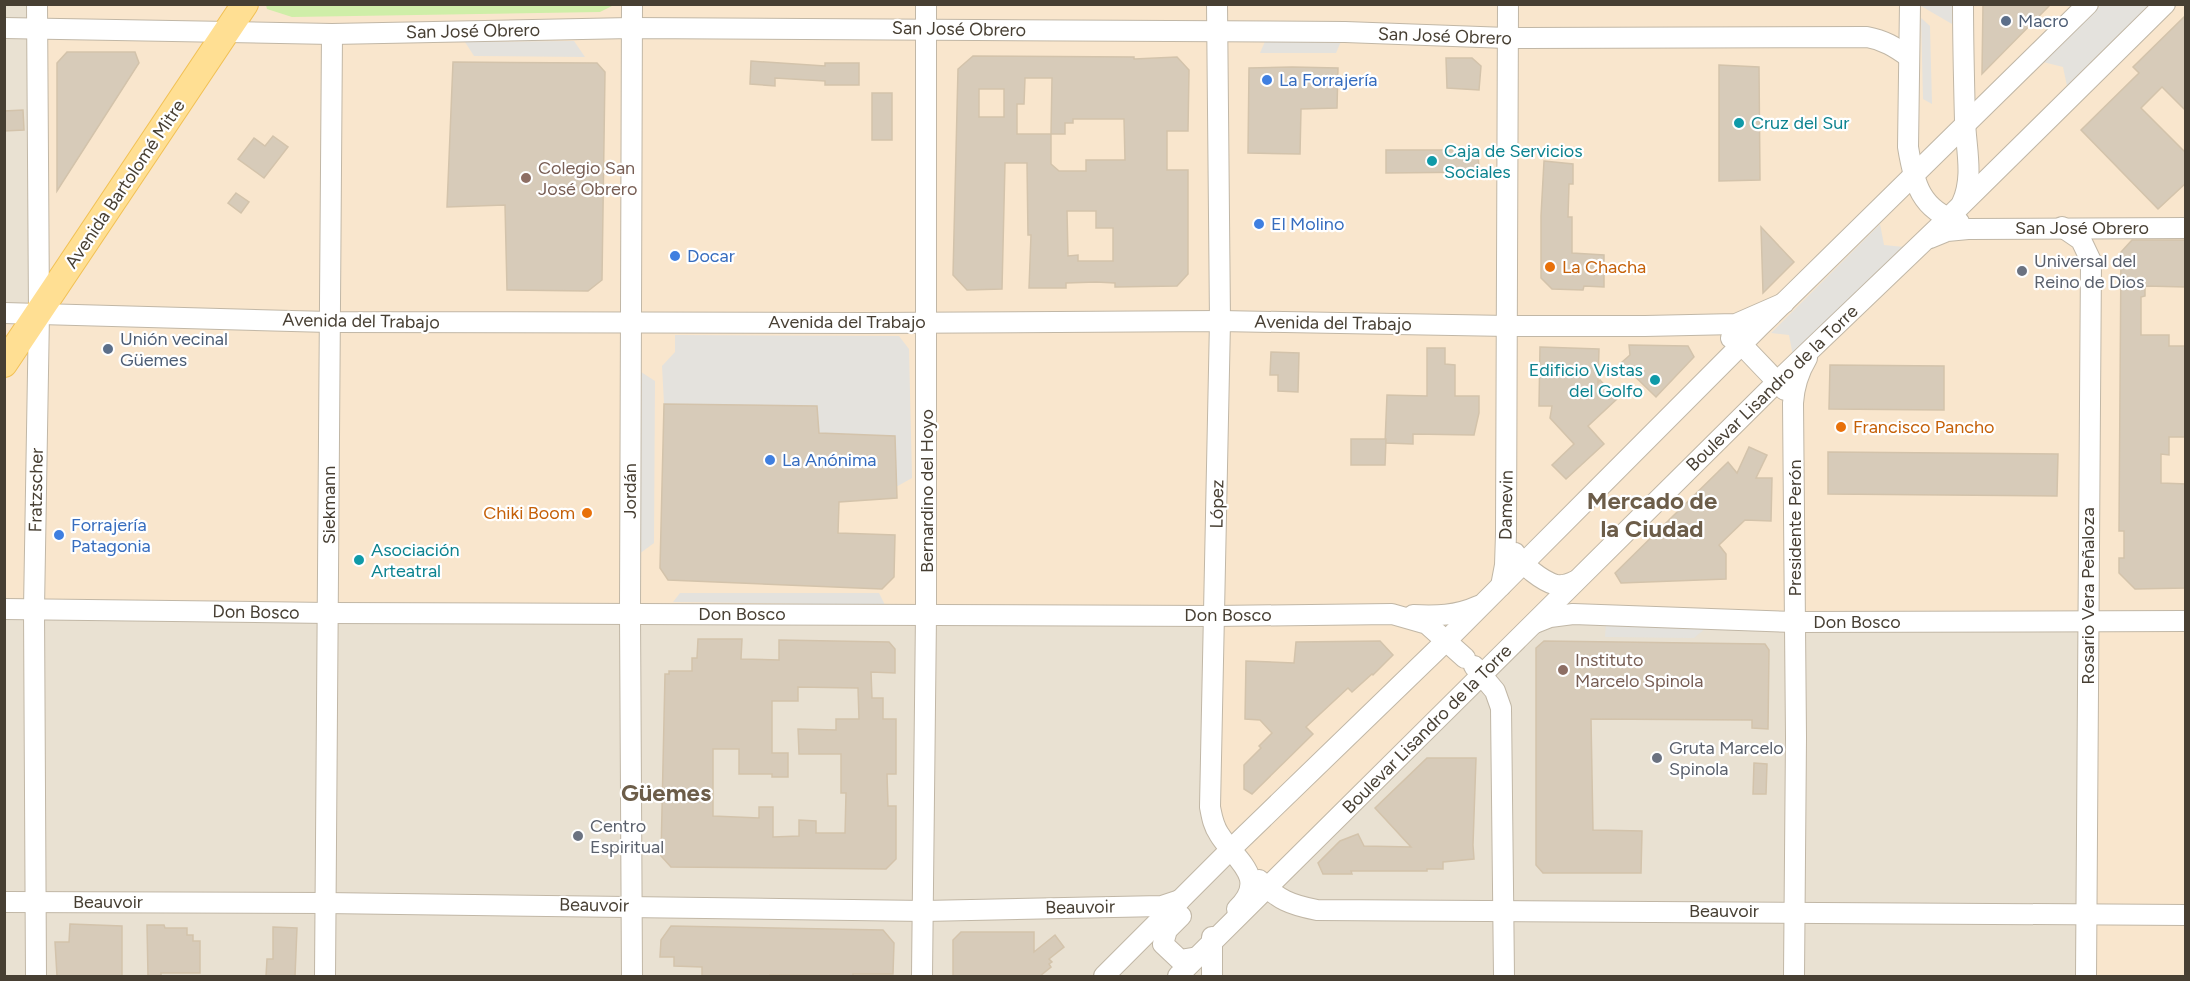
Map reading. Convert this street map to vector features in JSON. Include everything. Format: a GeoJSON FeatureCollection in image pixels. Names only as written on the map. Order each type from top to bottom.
{"type":"FeatureCollection","features":[{"type":"Feature","properties":{"kind":"main road","name":"Avenida Bartolomé Mitre"},"geometry":{"type":"LineString","coordinates":[[4,364],[245,4]]}},
{"type":"Feature","properties":{"kind":"street","name":"Fratzscher"},"geometry":{"type":"LineString","coordinates":[[36,976],[34,609],[39,313],[37,4]]}},
{"type":"Feature","properties":{"kind":"street","name":"Jordán"},"geometry":{"type":"LineString","coordinates":[[632,4],[630,614],[632,976]]}},
{"type":"Feature","properties":{"kind":"street","name":"Bernardino del Hoyo"},"geometry":{"type":"LineString","coordinates":[[922,976],[926,614],[927,4]]}},
{"type":"Feature","properties":{"kind":"street","name":"López"},"geometry":{"type":"LineString","coordinates":[[1217,4],[1220,321],[1210,807],[1220,861]]}},
{"type":"Feature","properties":{"kind":"street","name":"Damevin"},"geometry":{"type":"LineString","coordinates":[[1472,665],[1462,643],[1463,637],[1494,606],[1500,596],[1506,534],[1508,4]]}},
{"type":"Feature","properties":{"kind":"street"},"geometry":{"type":"LineString","coordinates":[[1911,4],[1908,147],[1914,177],[1926,201],[1935,212],[1954,212],[1967,189],[1969,177],[1965,125],[1963,4]]}},
{"type":"Feature","properties":{"kind":"street"},"geometry":{"type":"LineString","coordinates":[[1104,976],[2088,4]]}},
{"type":"Feature","properties":{"kind":"street","name":"Boulevar Lisandro de la Torre"},"geometry":{"type":"LineString","coordinates":[[1178,976],[1267,889],[1472,665],[1484,664],[1503,653],[1777,381],[1954,212],[2165,4]]}},
{"type":"Feature","properties":{"kind":"street","name":"San José Obrero"},"geometry":{"type":"LineString","coordinates":[[4,28],[332,34],[632,28],[926,28],[1345,32],[1507,38],[1867,37],[1894,46],[1909,57]]}},
{"type":"Feature","properties":{"kind":"street","name":"Siekmann"},"geometry":{"type":"LineString","coordinates":[[325,976],[332,34]]}},
{"type":"Feature","properties":{"kind":"street"},"geometry":{"type":"LineString","coordinates":[[1883,208],[1901,171],[1908,147]]}},
{"type":"Feature","properties":{"kind":"street","name":"San José Obrero"},"geometry":{"type":"LineString","coordinates":[[1954,212],[1978,228]]}},
{"type":"Feature","properties":{"kind":"street","name":"Rosario Vera Peñaloza"},"geometry":{"type":"LineString","coordinates":[[2062,227],[2081,240],[2091,261],[2086,976]]}},
{"type":"Feature","properties":{"kind":"street","name":"San José Obrero"},"geometry":{"type":"LineString","coordinates":[[1920,245],[1947,231],[1978,228],[2186,228]]}},
{"type":"Feature","properties":{"kind":"street"},"geometry":{"type":"LineString","coordinates":[[1690,325],[1736,324],[1784,303]]}},
{"type":"Feature","properties":{"kind":"street","name":"Avenida del Trabajo"},"geometry":{"type":"LineString","coordinates":[[4,313],[329,322],[1220,321],[1508,326],[1690,325]]}},
{"type":"Feature","properties":{"kind":"street"},"geometry":{"type":"LineString","coordinates":[[1690,325],[1714,329],[1742,345],[1777,381],[1793,403]]}},
{"type":"Feature","properties":{"kind":"street","name":"Presidente Perón"},"geometry":{"type":"LineString","coordinates":[[1794,976],[1793,403],[1798,373],[1818,342]]}},
{"type":"Feature","properties":{"kind":"street"},"geometry":{"type":"LineString","coordinates":[[1506,534],[1517,557],[1545,580],[1564,585],[1575,581]]}},
{"type":"Feature","properties":{"kind":"street"},"geometry":{"type":"LineString","coordinates":[[1392,614],[1444,616],[1457,614],[1482,604]]}},
{"type":"Feature","properties":{"kind":"street","name":"Don Bosco"},"geometry":{"type":"LineString","coordinates":[[4,609],[328,613],[1215,616],[1392,614],[1426,624],[1472,665]]}},
{"type":"Feature","properties":{"kind":"street","name":"Don Bosco"},"geometry":{"type":"LineString","coordinates":[[1530,626],[1550,617],[1573,614],[1795,622],[2186,621]]}},
{"type":"Feature","properties":{"kind":"street"},"geometry":{"type":"LineString","coordinates":[[1472,665],[1499,699],[1502,708],[1504,976]]}},
{"type":"Feature","properties":{"kind":"street"},"geometry":{"type":"LineString","coordinates":[[1212,976],[1212,934],[1242,904],[1248,894],[1250,884],[1245,864],[1232,859],[1220,861]]}},
{"type":"Feature","properties":{"kind":"street"},"geometry":{"type":"LineString","coordinates":[[1198,957],[1180,960],[1163,944],[1163,938],[1173,923],[1204,894],[1220,861]]}},
{"type":"Feature","properties":{"kind":"street","name":"Beauvoir"},"geometry":{"type":"LineString","coordinates":[[1245,864],[1275,897],[1317,910],[2186,915]]}},
{"type":"Feature","properties":{"kind":"street","name":"Beauvoir"},"geometry":{"type":"LineString","coordinates":[[4,902],[633,905],[924,910],[1162,906],[1182,899]]}},
{"type":"Feature","properties":{"kind":"shaded area"},"geometry":{"type":"Polygon","coordinates":[[[5,5],[2185,5],[2185,976],[5,976],[5,5]]]}},
{"type":"Feature","properties":{"kind":"shaded area"},"geometry":{"type":"Polygon","coordinates":[[[37,5],[2185,5],[2185,976],[2086,976],[2087,621],[1550,617],[1267,889],[1219,833],[1215,616],[5,609],[4,313],[38,313],[37,5]]]}},
{"type":"Feature","properties":{"kind":"shaded area"},"geometry":{"type":"Polygon","coordinates":[[[1952,5],[1952,24],[1921,6],[1952,5]]]}},
{"type":"Feature","properties":{"kind":"shaded area"},"geometry":{"type":"Polygon","coordinates":[[[2101,5],[2149,5],[2067,86],[2063,67],[2043,62],[2101,5]]]}},
{"type":"Feature","properties":{"kind":"shaded area"},"geometry":{"type":"Polygon","coordinates":[[[1921,18],[1930,26],[1932,104],[1923,99],[1921,18]]]}},
{"type":"Feature","properties":{"kind":"shaded area"},"geometry":{"type":"Polygon","coordinates":[[[1269,32],[1345,32],[1336,53],[1260,53],[1269,32]]]}},
{"type":"Feature","properties":{"kind":"shaded area"},"geometry":{"type":"Polygon","coordinates":[[[574,41],[585,57],[474,56],[465,42],[574,41]]]}},
{"type":"Feature","properties":{"kind":"shaded area"},"geometry":{"type":"Polygon","coordinates":[[[1880,224],[1884,245],[1904,247],[1793,356],[1789,335],[1771,333],[1880,224]]]}},
{"type":"Feature","properties":{"kind":"shaded area"},"geometry":{"type":"Polygon","coordinates":[[[675,335],[899,336],[909,349],[912,478],[896,487],[895,436],[819,433],[817,406],[664,404],[662,366],[675,352],[675,335]]]}},
{"type":"Feature","properties":{"kind":"shaded area"},"geometry":{"type":"Polygon","coordinates":[[[638,370],[655,381],[654,543],[639,554],[638,370]]]}},
{"type":"Feature","properties":{"kind":"shaded area"},"geometry":{"type":"Polygon","coordinates":[[[680,593],[879,593],[885,605],[673,602],[680,593]]]}},
{"type":"Feature","properties":{"kind":"shaded area"},"geometry":{"type":"Polygon","coordinates":[[[1606,623],[1712,623],[1694,638],[1605,637],[1606,623]]]}},
{"type":"Feature","properties":{"kind":"green space"},"geometry":{"type":"Polygon","coordinates":[[[266,4],[614,5],[600,12],[292,17],[267,9],[266,4]]]}},
{"type":"Feature","properties":{"kind":"building"},"geometry":{"type":"Polygon","coordinates":[[[1983,4],[2051,4],[1982,74],[1983,4]]]}},
{"type":"Feature","properties":{"kind":"building"},"geometry":{"type":"Polygon","coordinates":[[[2186,15],[2186,111],[2162,87],[2141,108],[2186,153],[2186,183],[2158,209],[2081,130],[2139,73],[2133,67],[2186,15]]]}},
{"type":"Feature","properties":{"kind":"building"},"geometry":{"type":"Polygon","coordinates":[[[67,52],[135,52],[139,63],[57,191],[57,63],[67,52]]]}},
{"type":"Feature","properties":{"kind":"building"},"geometry":{"type":"Polygon","coordinates":[[[973,56],[1134,57],[1134,59],[1177,57],[1189,70],[1188,131],[1167,131],[1167,170],[1188,170],[1188,274],[1177,286],[1115,287],[1115,283],[1096,282],[1066,283],[1066,288],[1029,288],[1031,235],[1028,235],[1027,163],[1005,163],[1002,289],[967,290],[953,275],[958,69],[973,56]],[[1025,78],[1024,104],[1017,104],[1017,134],[1051,134],[1052,78],[1025,78]],[[979,89],[979,117],[1004,117],[1004,89],[979,89]],[[1073,119],[1073,123],[1065,123],[1065,134],[1051,134],[1051,164],[1059,171],[1086,171],[1086,160],[1125,160],[1124,119],[1073,119]],[[1067,211],[1068,256],[1078,255],[1078,261],[1113,261],[1113,228],[1096,228],[1096,211],[1067,211]]]}},
{"type":"Feature","properties":{"kind":"building"},"geometry":{"type":"Polygon","coordinates":[[[1446,58],[1472,58],[1481,66],[1479,90],[1447,88],[1446,58]]]}},
{"type":"Feature","properties":{"kind":"building"},"geometry":{"type":"Polygon","coordinates":[[[751,61],[825,66],[825,63],[859,63],[859,85],[825,85],[825,81],[775,78],[775,86],[750,84],[751,61]]]}},
{"type":"Feature","properties":{"kind":"building","name":"Colegio San José Obrero"},"geometry":{"type":"Polygon","coordinates":[[[453,62],[597,63],[605,72],[602,280],[588,291],[507,290],[505,205],[447,207],[453,62]]]}},
{"type":"Feature","properties":{"kind":"building","name":"Cruz del Sur"},"geometry":{"type":"Polygon","coordinates":[[[1719,65],[1759,67],[1760,180],[1719,181],[1719,65]]]}},
{"type":"Feature","properties":{"kind":"building"},"geometry":{"type":"Polygon","coordinates":[[[1249,68],[1338,68],[1337,108],[1301,109],[1300,154],[1248,153],[1249,68]]]}},
{"type":"Feature","properties":{"kind":"building"},"geometry":{"type":"Polygon","coordinates":[[[872,93],[892,93],[892,140],[872,140],[872,93]]]}},
{"type":"Feature","properties":{"kind":"building"},"geometry":{"type":"Polygon","coordinates":[[[23,110],[24,130],[4,131],[4,111],[23,110]]]}},
{"type":"Feature","properties":{"kind":"building"},"geometry":{"type":"Polygon","coordinates":[[[273,136],[288,147],[264,178],[238,159],[254,138],[265,146],[273,136]]]}},
{"type":"Feature","properties":{"kind":"building","name":"Caja de Servicios Sociales"},"geometry":{"type":"Polygon","coordinates":[[[1386,150],[1478,150],[1479,172],[1386,173],[1386,150]]]}},
{"type":"Feature","properties":{"kind":"building"},"geometry":{"type":"Polygon","coordinates":[[[1544,161],[1573,164],[1573,184],[1569,184],[1568,217],[1572,217],[1572,253],[1604,255],[1604,287],[1584,286],[1583,290],[1552,289],[1541,278],[1544,161]]]}},
{"type":"Feature","properties":{"kind":"building"},"geometry":{"type":"Polygon","coordinates":[[[236,193],[249,202],[241,213],[228,203],[236,193]]]}},
{"type":"Feature","properties":{"kind":"building"},"geometry":{"type":"Polygon","coordinates":[[[1761,227],[1794,262],[1763,293],[1761,227]]]}},
{"type":"Feature","properties":{"kind":"building"},"geometry":{"type":"Polygon","coordinates":[[[2132,240],[2186,240],[2186,287],[2145,286],[2145,296],[2141,297],[2141,335],[2169,335],[2169,346],[2186,346],[2186,437],[2169,437],[2169,455],[2161,454],[2161,483],[2186,484],[2186,588],[2135,589],[2119,573],[2119,558],[2124,558],[2124,531],[2119,531],[2121,252],[2132,240]]]}},
{"type":"Feature","properties":{"kind":"building","name":"Edificio Vistas del Golfo"},"geometry":{"type":"Polygon","coordinates":[[[1629,345],[1688,346],[1694,357],[1656,397],[1621,363],[1630,355],[1629,345]]]}},
{"type":"Feature","properties":{"kind":"building"},"geometry":{"type":"Polygon","coordinates":[[[1540,347],[1599,349],[1598,383],[1600,380],[1617,399],[1588,426],[1604,444],[1566,479],[1552,465],[1574,444],[1550,418],[1552,406],[1539,406],[1540,347]]]}},
{"type":"Feature","properties":{"kind":"building"},"geometry":{"type":"Polygon","coordinates":[[[1427,348],[1445,348],[1445,364],[1455,365],[1455,396],[1479,396],[1479,413],[1474,435],[1413,434],[1413,444],[1385,443],[1387,395],[1427,396],[1427,348]]]}},
{"type":"Feature","properties":{"kind":"building"},"geometry":{"type":"Polygon","coordinates":[[[1271,352],[1299,353],[1298,392],[1278,391],[1278,375],[1270,375],[1271,352]]]}},
{"type":"Feature","properties":{"kind":"building"},"geometry":{"type":"Polygon","coordinates":[[[1830,365],[1944,366],[1944,410],[1829,409],[1830,365]]]}},
{"type":"Feature","properties":{"kind":"building"},"geometry":{"type":"Polygon","coordinates":[[[664,404],[817,406],[819,433],[895,436],[897,498],[839,502],[838,533],[895,535],[894,577],[882,589],[668,580],[660,568],[664,404]]]}},
{"type":"Feature","properties":{"kind":"building"},"geometry":{"type":"Polygon","coordinates":[[[1351,439],[1386,439],[1385,465],[1351,465],[1351,439]]]}},
{"type":"Feature","properties":{"kind":"building"},"geometry":{"type":"Polygon","coordinates":[[[1749,447],[1767,455],[1756,478],[1772,478],[1771,521],[1745,520],[1719,545],[1726,554],[1726,579],[1621,583],[1615,573],[1728,462],[1737,473],[1749,447]]]}},
{"type":"Feature","properties":{"kind":"building"},"geometry":{"type":"Polygon","coordinates":[[[1828,452],[2058,454],[2057,496],[1828,494],[1828,452]]]}},
{"type":"Feature","properties":{"kind":"building"},"geometry":{"type":"Polygon","coordinates":[[[698,639],[742,639],[741,659],[779,660],[779,640],[889,642],[895,649],[895,673],[871,672],[872,698],[883,698],[883,719],[896,719],[896,774],[887,774],[888,806],[896,806],[896,859],[886,869],[671,867],[661,856],[665,674],[669,674],[669,671],[692,671],[692,658],[697,658],[698,639]],[[798,687],[798,701],[772,701],[772,753],[788,753],[788,777],[772,777],[772,774],[739,774],[739,749],[713,749],[713,816],[759,818],[759,807],[773,807],[773,837],[799,836],[799,820],[816,821],[816,833],[845,833],[846,793],[841,793],[841,754],[799,754],[798,729],[836,730],[836,719],[859,719],[858,688],[798,687]]]}},
{"type":"Feature","properties":{"kind":"building"},"geometry":{"type":"Polygon","coordinates":[[[1380,641],[1393,655],[1352,692],[1348,688],[1306,727],[1313,734],[1252,794],[1244,789],[1244,765],[1272,733],[1260,720],[1245,719],[1246,661],[1294,663],[1296,642],[1380,641]]]}},
{"type":"Feature","properties":{"kind":"building"},"geometry":{"type":"Polygon","coordinates":[[[1544,641],[1765,644],[1769,650],[1768,729],[1752,728],[1752,720],[1591,719],[1593,830],[1642,831],[1641,873],[1543,873],[1536,865],[1536,648],[1544,641]]]}},
{"type":"Feature","properties":{"kind":"building"},"geometry":{"type":"Polygon","coordinates":[[[1427,758],[1476,758],[1474,859],[1443,862],[1443,869],[1427,869],[1427,871],[1351,871],[1352,874],[1323,874],[1318,863],[1340,841],[1358,834],[1364,846],[1411,847],[1375,808],[1427,758]]]}},
{"type":"Feature","properties":{"kind":"building"},"geometry":{"type":"Polygon","coordinates":[[[1754,763],[1767,764],[1766,794],[1753,794],[1754,763]]]}},
{"type":"Feature","properties":{"kind":"building"},"geometry":{"type":"Polygon","coordinates":[[[70,924],[122,926],[122,976],[57,976],[55,942],[69,942],[70,924]]]}},
{"type":"Feature","properties":{"kind":"building"},"geometry":{"type":"Polygon","coordinates":[[[147,925],[187,928],[187,935],[193,935],[193,941],[200,941],[200,973],[161,973],[161,976],[148,976],[147,925]]]}},
{"type":"Feature","properties":{"kind":"building"},"geometry":{"type":"Polygon","coordinates":[[[671,926],[883,930],[894,943],[893,974],[702,976],[702,967],[674,966],[674,957],[660,957],[661,940],[671,926]]]}},
{"type":"Feature","properties":{"kind":"building"},"geometry":{"type":"Polygon","coordinates":[[[273,927],[297,928],[295,976],[266,976],[267,959],[273,959],[273,927]]]}},
{"type":"Feature","properties":{"kind":"building"},"geometry":{"type":"Polygon","coordinates":[[[961,932],[1034,932],[1034,952],[1055,935],[1064,947],[1049,959],[1052,962],[1049,964],[1051,967],[1040,976],[953,976],[953,940],[961,932]]]}},
{"type":"Feature","properties":{"kind":"place","name":"Macro"},"geometry":{"type":"Point","coordinates":[2006,21]}},
{"type":"Feature","properties":{"kind":"place","name":"La Forrajería"},"geometry":{"type":"Point","coordinates":[1267,80]}},
{"type":"Feature","properties":{"kind":"place","name":"Cruz del Sur"},"geometry":{"type":"Point","coordinates":[1739,123]}},
{"type":"Feature","properties":{"kind":"place","name":"Caja de Servicios Sociales"},"geometry":{"type":"Point","coordinates":[1432,161]}},
{"type":"Feature","properties":{"kind":"place","name":"Colegio San José Obrero"},"geometry":{"type":"Point","coordinates":[526,178]}},
{"type":"Feature","properties":{"kind":"place","name":"El Molino"},"geometry":{"type":"Point","coordinates":[1259,224]}},
{"type":"Feature","properties":{"kind":"place","name":"Docar"},"geometry":{"type":"Point","coordinates":[675,256]}},
{"type":"Feature","properties":{"kind":"place","name":"La Chacha"},"geometry":{"type":"Point","coordinates":[1550,267]}},
{"type":"Feature","properties":{"kind":"place","name":"Universal del Reino de Dios"},"geometry":{"type":"Point","coordinates":[2022,271]}},
{"type":"Feature","properties":{"kind":"place","name":"Unión vecinal Güemes"},"geometry":{"type":"Point","coordinates":[108,349]}},
{"type":"Feature","properties":{"kind":"place","name":"Edificio Vistas del Golfo"},"geometry":{"type":"Point","coordinates":[1655,380]}},
{"type":"Feature","properties":{"kind":"place","name":"Francisco Pancho"},"geometry":{"type":"Point","coordinates":[1841,427]}},
{"type":"Feature","properties":{"kind":"place","name":"La Anónima"},"geometry":{"type":"Point","coordinates":[770,460]}},
{"type":"Feature","properties":{"kind":"place","name":"Chiki Boom"},"geometry":{"type":"Point","coordinates":[587,513]}},
{"type":"Feature","properties":{"kind":"place","name":"Forrajería Patagonia"},"geometry":{"type":"Point","coordinates":[59,535]}},
{"type":"Feature","properties":{"kind":"place","name":"Asociación Arteatral"},"geometry":{"type":"Point","coordinates":[359,560]}},
{"type":"Feature","properties":{"kind":"place","name":"Instituto Marcelo Spinola"},"geometry":{"type":"Point","coordinates":[1563,670]}},
{"type":"Feature","properties":{"kind":"place","name":"Gruta Marcelo Spinola"},"geometry":{"type":"Point","coordinates":[1657,758]}},
{"type":"Feature","properties":{"kind":"place","name":"Centro Espiritual"},"geometry":{"type":"Point","coordinates":[578,836]}},
{"type":"Feature","properties":{"kind":"district","name":"Mercado de la Ciudad"},"geometry":{"type":"Point","coordinates":[1652,515]}},
{"type":"Feature","properties":{"kind":"district","name":"Güemes"},"geometry":{"type":"Point","coordinates":[666,793]}}]}
